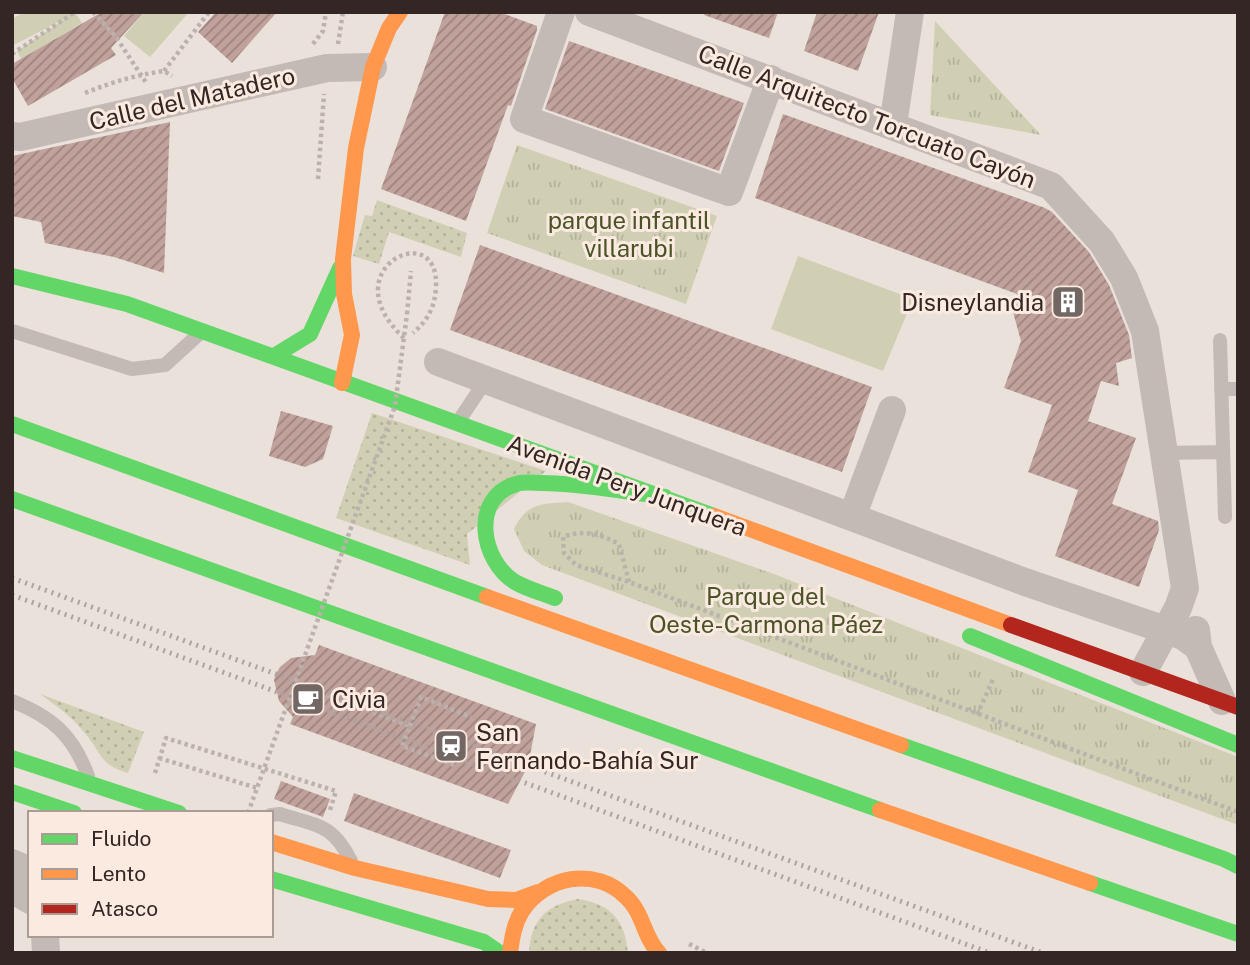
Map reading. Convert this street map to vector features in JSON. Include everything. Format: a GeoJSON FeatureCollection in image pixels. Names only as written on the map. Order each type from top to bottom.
{"type":"FeatureCollection","features":[{"type":"Feature","properties":{"kind":"main road"},"geometry":{"type":"LineString","coordinates":[[361,353],[352,335],[344,294],[343,259],[356,148],[373,67],[385,24],[400,12]]}},
{"type":"Feature","properties":{"kind":"main road"},"geometry":{"type":"LineString","coordinates":[[274,356],[310,334],[343,259]]}},
{"type":"Feature","properties":{"kind":"main road","name":"Avenida Pery Junquera"},"geometry":{"type":"LineString","coordinates":[[12,276],[127,304],[274,356],[319,367],[342,383],[665,497],[785,544],[1230,704]]}},
{"type":"Feature","properties":{"kind":"main road"},"geometry":{"type":"LineString","coordinates":[[325,337],[330,313],[329,296]]}},
{"type":"Feature","properties":{"kind":"main road"},"geometry":{"type":"LineString","coordinates":[[342,383],[352,335]]}},
{"type":"Feature","properties":{"kind":"main road"},"geometry":{"type":"LineString","coordinates":[[386,376],[404,403]]}},
{"type":"Feature","properties":{"kind":"main road"},"geometry":{"type":"LineString","coordinates":[[12,424],[654,659],[1238,866]]}},
{"type":"Feature","properties":{"kind":"main road"},"geometry":{"type":"LineString","coordinates":[[564,602],[514,582],[493,559],[484,537],[486,513],[500,493],[517,483],[572,484],[665,497]]}},
{"type":"Feature","properties":{"kind":"main road"},"geometry":{"type":"LineString","coordinates":[[12,499],[834,794],[1238,934]]}},
{"type":"Feature","properties":{"kind":"main road"},"geometry":{"type":"LineString","coordinates":[[785,544],[816,569]]}},
{"type":"Feature","properties":{"kind":"main road"},"geometry":{"type":"LineString","coordinates":[[612,625],[654,659]]}},
{"type":"Feature","properties":{"kind":"main road"},"geometry":{"type":"LineString","coordinates":[[960,633],[1238,745]]}},
{"type":"Feature","properties":{"kind":"main road"},"geometry":{"type":"LineString","coordinates":[[12,758],[172,811]]}},
{"type":"Feature","properties":{"kind":"main road"},"geometry":{"type":"LineString","coordinates":[[12,792],[68,811]]}},
{"type":"Feature","properties":{"kind":"main road"},"geometry":{"type":"LineString","coordinates":[[273,843],[355,868],[488,899],[516,900],[558,882],[580,878],[603,882],[622,893],[637,910],[654,948],[659,953]]}},
{"type":"Feature","properties":{"kind":"main road"},"geometry":{"type":"LineString","coordinates":[[1059,870],[1103,904]]}},
{"type":"Feature","properties":{"kind":"main road"},"geometry":{"type":"LineString","coordinates":[[273,880],[484,942],[500,953]]}},
{"type":"Feature","properties":{"kind":"main road"},"geometry":{"type":"LineString","coordinates":[[510,953],[515,922],[523,908],[538,892]]}},
{"type":"Feature","properties":{"kind":"main road"},"geometry":{"type":"LineString","coordinates":[[647,931],[649,953]]}},
{"type":"Feature","properties":{"kind":"street"},"geometry":{"type":"LineString","coordinates":[[561,12],[524,119],[729,192],[771,79]]}},
{"type":"Feature","properties":{"kind":"street","name":"Calle Arquitecto Torcuato Cayón"},"geometry":{"type":"LineString","coordinates":[[589,12],[1052,186],[1102,242],[1124,278],[1145,331],[1185,588],[1191,596],[1198,647],[1230,704]]}},
{"type":"Feature","properties":{"kind":"street"},"geometry":{"type":"LineString","coordinates":[[893,125],[910,12]]}},
{"type":"Feature","properties":{"kind":"street","name":"Calle del Matadero"},"geometry":{"type":"LineString","coordinates":[[12,136],[20,137],[327,68],[373,67]]}},
{"type":"Feature","properties":{"kind":"street"},"geometry":{"type":"LineString","coordinates":[[438,362],[1020,580],[1183,636],[1198,647]]}},
{"type":"Feature","properties":{"kind":"street"},"geometry":{"type":"LineString","coordinates":[[852,517],[892,410]]}},
{"type":"Feature","properties":{"kind":"street"},"geometry":{"type":"LineString","coordinates":[[1143,673],[1178,608],[1185,588]]}},
{"type":"Feature","properties":{"kind":"street"},"geometry":{"type":"LineString","coordinates":[[12,863],[28,870]]}},
{"type":"Feature","properties":{"kind":"street"},"geometry":{"type":"LineString","coordinates":[[12,891],[28,899]]}},
{"type":"Feature","properties":{"kind":"lane"},"geometry":{"type":"LineString","coordinates":[[12,331],[132,369],[165,365],[203,331]]}},
{"type":"Feature","properties":{"kind":"lane"},"geometry":{"type":"LineString","coordinates":[[1220,340],[1225,517]]}},
{"type":"Feature","properties":{"kind":"lane"},"geometry":{"type":"LineString","coordinates":[[458,423],[486,380]]}},
{"type":"Feature","properties":{"kind":"lane"},"geometry":{"type":"LineString","coordinates":[[1221,389],[1238,388]]}},
{"type":"Feature","properties":{"kind":"lane"},"geometry":{"type":"LineString","coordinates":[[1164,453],[1223,452]]}},
{"type":"Feature","properties":{"kind":"lane"},"geometry":{"type":"LineString","coordinates":[[12,701],[41,712],[69,738],[84,764],[91,784]]}},
{"type":"Feature","properties":{"kind":"lane"},"geometry":{"type":"LineString","coordinates":[[273,816],[279,814],[330,830],[344,847],[355,868]]}},
{"type":"Feature","properties":{"kind":"path"},"geometry":{"type":"LineString","coordinates":[[12,54],[75,12]]}},
{"type":"Feature","properties":{"kind":"path"},"geometry":{"type":"LineString","coordinates":[[93,12],[116,37],[161,105]]}},
{"type":"Feature","properties":{"kind":"path"},"geometry":{"type":"LineString","coordinates":[[164,71],[209,12]]}},
{"type":"Feature","properties":{"kind":"path"},"geometry":{"type":"LineString","coordinates":[[317,189],[329,52],[339,42],[343,12]]}},
{"type":"Feature","properties":{"kind":"path"},"geometry":{"type":"LineString","coordinates":[[404,338],[383,311],[380,303],[380,279],[392,259],[408,253],[426,258],[435,270],[436,278],[431,313],[412,333]]}},
{"type":"Feature","properties":{"kind":"path"},"geometry":{"type":"LineString","coordinates":[[249,811],[395,406],[411,271]]}},
{"type":"Feature","properties":{"kind":"path"},"geometry":{"type":"LineString","coordinates":[[386,376],[412,379]]}},
{"type":"Feature","properties":{"kind":"path"},"geometry":{"type":"LineString","coordinates":[[629,582],[620,544],[601,534],[577,532],[563,537],[564,553],[576,565],[629,582],[1238,812]]}},
{"type":"Feature","properties":{"kind":"path"},"geometry":{"type":"LineString","coordinates":[[294,683],[410,726]]}},
{"type":"Feature","properties":{"kind":"path"},"geometry":{"type":"LineString","coordinates":[[454,765],[402,746],[421,697],[471,717]]}},
{"type":"Feature","properties":{"kind":"path"},"geometry":{"type":"LineString","coordinates":[[153,777],[166,738],[336,791],[330,811]]}},
{"type":"Feature","properties":{"kind":"path"},"geometry":{"type":"LineString","coordinates":[[159,758],[257,788]]}},
{"type":"Feature","properties":{"kind":"green space"},"geometry":{"type":"Polygon","coordinates":[[[24,12],[75,12],[82,23],[21,59],[17,51],[66,18],[12,46],[12,19],[24,12]]]}},
{"type":"Feature","properties":{"kind":"green space"},"geometry":{"type":"Polygon","coordinates":[[[144,12],[189,12],[150,57],[124,36],[144,12]]]}},
{"type":"Feature","properties":{"kind":"green space"},"geometry":{"type":"Polygon","coordinates":[[[935,21],[1041,135],[930,115],[935,21]]]}},
{"type":"Feature","properties":{"kind":"green space","name":"parque infantil villarubi"},"geometry":{"type":"Polygon","coordinates":[[[517,145],[717,216],[686,304],[487,233],[517,145]]]}},
{"type":"Feature","properties":{"kind":"green space"},"geometry":{"type":"Polygon","coordinates":[[[377,200],[467,233],[461,257],[389,232],[379,264],[353,256],[365,215],[372,216],[377,200]]]}},
{"type":"Feature","properties":{"kind":"green space"},"geometry":{"type":"Polygon","coordinates":[[[798,256],[913,299],[883,371],[771,329],[798,256]]]}},
{"type":"Feature","properties":{"kind":"green space"},"geometry":{"type":"Polygon","coordinates":[[[372,413],[546,471],[467,534],[470,565],[336,518],[372,413]]]}},
{"type":"Feature","properties":{"kind":"green space","name":"Parque del Oeste-Carmona Páez"},"geometry":{"type":"Polygon","coordinates":[[[568,502],[774,574],[1238,757],[1238,825],[542,565],[524,551],[514,529],[524,514],[536,506],[568,502]]]}},
{"type":"Feature","properties":{"kind":"green space"},"geometry":{"type":"Polygon","coordinates":[[[40,694],[144,732],[128,773],[105,761],[77,725],[40,694]]]}},
{"type":"Feature","properties":{"kind":"green space"},"geometry":{"type":"Polygon","coordinates":[[[578,899],[599,905],[614,916],[624,931],[628,953],[529,953],[533,931],[542,916],[557,905],[578,899]]]}},
{"type":"Feature","properties":{"kind":"building"},"geometry":{"type":"Polygon","coordinates":[[[102,12],[144,12],[111,48],[116,55],[28,106],[12,78],[12,64],[102,12]]]}},
{"type":"Feature","properties":{"kind":"building"},"geometry":{"type":"Polygon","coordinates":[[[216,12],[277,12],[232,63],[198,32],[216,12]]]}},
{"type":"Feature","properties":{"kind":"building"},"geometry":{"type":"Polygon","coordinates":[[[445,12],[499,12],[537,26],[511,106],[508,105],[466,221],[381,189],[445,12]]]}},
{"type":"Feature","properties":{"kind":"building"},"geometry":{"type":"Polygon","coordinates":[[[705,12],[778,12],[769,38],[704,15],[705,12]]]}},
{"type":"Feature","properties":{"kind":"building"},"geometry":{"type":"Polygon","coordinates":[[[817,12],[879,12],[858,71],[804,51],[817,12]]]}},
{"type":"Feature","properties":{"kind":"building"},"geometry":{"type":"Polygon","coordinates":[[[569,41],[744,103],[719,171],[545,109],[569,41]]]}},
{"type":"Feature","properties":{"kind":"building"},"geometry":{"type":"Polygon","coordinates":[[[783,114],[1045,208],[1052,212],[1089,252],[1109,285],[1129,335],[1132,358],[1116,363],[1119,386],[1101,381],[1088,421],[1136,438],[1112,504],[1158,521],[1159,530],[1139,587],[1055,556],[1078,490],[1028,472],[1052,405],[1004,388],[1021,341],[1013,312],[1017,294],[755,198],[783,114]]]}},
{"type":"Feature","properties":{"kind":"building"},"geometry":{"type":"Polygon","coordinates":[[[170,122],[164,273],[114,257],[45,243],[41,222],[12,216],[12,156],[170,122]]]}},
{"type":"Feature","properties":{"kind":"building"},"geometry":{"type":"Polygon","coordinates":[[[480,245],[872,387],[842,472],[450,330],[480,245]]]}},
{"type":"Feature","properties":{"kind":"building"},"geometry":{"type":"Polygon","coordinates":[[[281,411],[333,426],[323,459],[305,467],[269,456],[281,411]]]}},
{"type":"Feature","properties":{"kind":"building"},"geometry":{"type":"Polygon","coordinates":[[[319,645],[536,724],[528,766],[508,804],[290,724],[293,717],[279,701],[274,680],[276,674],[291,658],[315,655],[319,645]]]}},
{"type":"Feature","properties":{"kind":"building"},"geometry":{"type":"Polygon","coordinates":[[[281,781],[330,799],[323,817],[274,799],[281,781]]]}},
{"type":"Feature","properties":{"kind":"building"},"geometry":{"type":"Polygon","coordinates":[[[354,793],[511,850],[500,878],[344,821],[354,793]]]}},
{"type":"Feature","properties":{"kind":"railway"},"geometry":{"type":"LineString","coordinates":[[12,578],[1043,953]]}},
{"type":"Feature","properties":{"kind":"railway"},"geometry":{"type":"LineString","coordinates":[[12,595],[990,953]]}},
{"type":"Feature","properties":{"kind":"traffic: fast"},"geometry":{"type":"LineString","coordinates":[[274,356],[310,334],[340,268]]}},
{"type":"Feature","properties":{"kind":"traffic: fast"},"geometry":{"type":"LineString","coordinates":[[12,276],[127,304],[714,516]]}},
{"type":"Feature","properties":{"kind":"traffic: fast"},"geometry":{"type":"LineString","coordinates":[[12,424],[487,597]]}},
{"type":"Feature","properties":{"kind":"traffic: fast"},"geometry":{"type":"LineString","coordinates":[[555,598],[515,582],[494,560],[485,530],[492,502],[501,491],[529,482],[589,486],[665,497]]}},
{"type":"Feature","properties":{"kind":"traffic: fast"},"geometry":{"type":"LineString","coordinates":[[12,499],[880,810]]}},
{"type":"Feature","properties":{"kind":"traffic: fast"},"geometry":{"type":"LineString","coordinates":[[970,636],[1238,745]]}},
{"type":"Feature","properties":{"kind":"traffic: fast"},"geometry":{"type":"LineString","coordinates":[[901,745],[1238,866]]}},
{"type":"Feature","properties":{"kind":"traffic: fast"},"geometry":{"type":"LineString","coordinates":[[12,758],[173,811]]}},
{"type":"Feature","properties":{"kind":"traffic: fast"},"geometry":{"type":"LineString","coordinates":[[12,792],[68,811]]}},
{"type":"Feature","properties":{"kind":"traffic: fast"},"geometry":{"type":"LineString","coordinates":[[273,880],[484,942],[500,953]]}},
{"type":"Feature","properties":{"kind":"traffic: fast"},"geometry":{"type":"LineString","coordinates":[[1090,883],[1238,934]]}},
{"type":"Feature","properties":{"kind":"traffic: slow"},"geometry":{"type":"LineString","coordinates":[[342,383],[352,335],[344,294],[343,259],[356,148],[373,67],[389,28],[400,12]]}},
{"type":"Feature","properties":{"kind":"traffic: slow"},"geometry":{"type":"LineString","coordinates":[[714,516],[1011,625]]}},
{"type":"Feature","properties":{"kind":"traffic: slow"},"geometry":{"type":"LineString","coordinates":[[487,597],[901,745]]}},
{"type":"Feature","properties":{"kind":"traffic: slow"},"geometry":{"type":"LineString","coordinates":[[880,810],[1090,883]]}},
{"type":"Feature","properties":{"kind":"traffic: slow"},"geometry":{"type":"LineString","coordinates":[[273,843],[355,868],[488,899],[516,900],[538,892]]}},
{"type":"Feature","properties":{"kind":"traffic: slow"},"geometry":{"type":"LineString","coordinates":[[510,953],[522,911],[544,890],[571,879],[600,881],[614,887],[626,897],[632,903],[659,953]]}},
{"type":"Feature","properties":{"kind":"traffic: jam"},"geometry":{"type":"LineString","coordinates":[[1011,625],[1238,707]]}},
{"type":"Feature","properties":{"kind":"place","name":"Disneylandia"},"geometry":{"type":"Point","coordinates":[1068,302]}},
{"type":"Feature","properties":{"kind":"place","name":"Civia"},"geometry":{"type":"Point","coordinates":[308,699]}},
{"type":"Feature","properties":{"kind":"place","name":"San Fernando-Bahía Sur"},"geometry":{"type":"Point","coordinates":[451,746]}}]}
